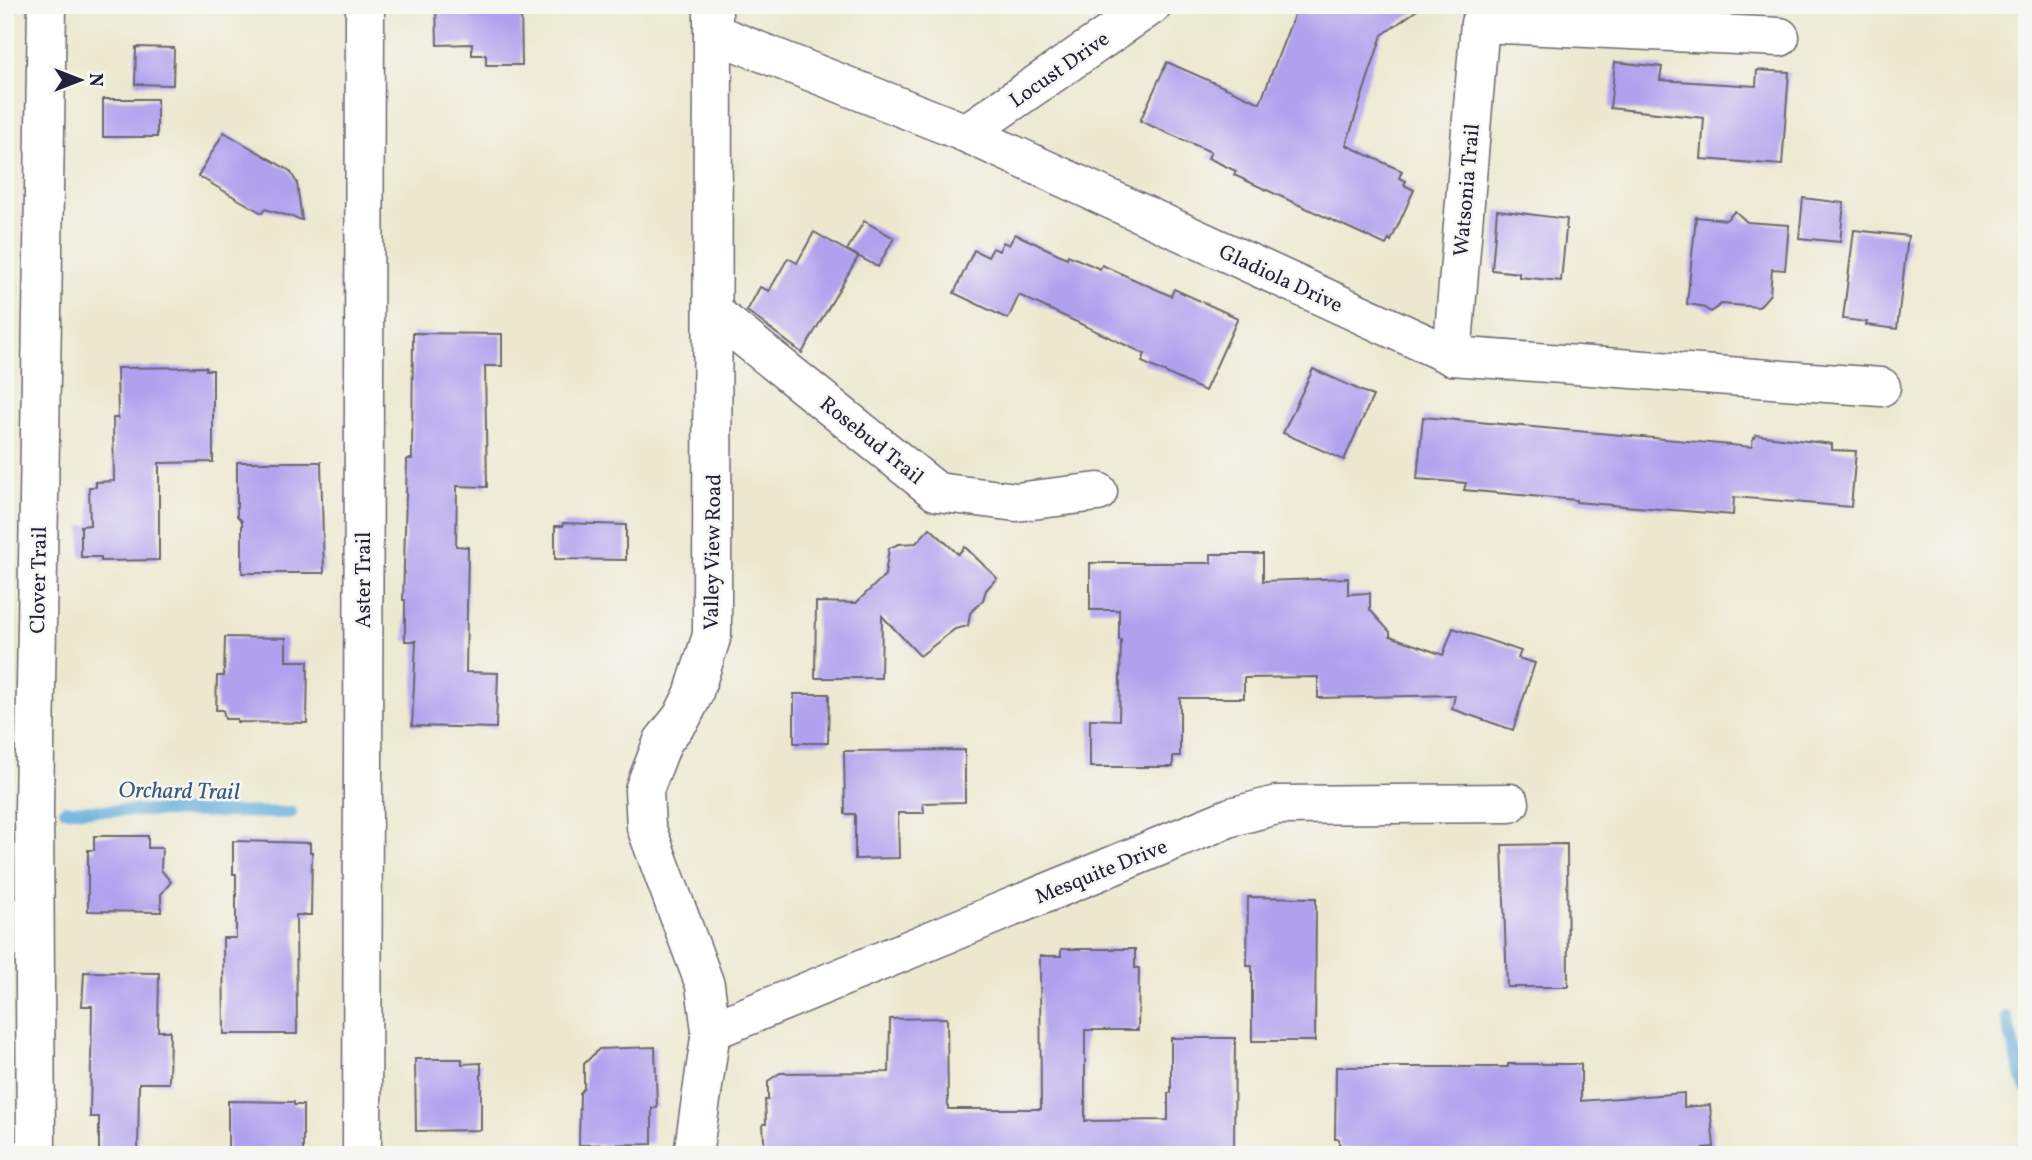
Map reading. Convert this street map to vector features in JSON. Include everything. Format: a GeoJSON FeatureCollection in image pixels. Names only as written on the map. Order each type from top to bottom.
{"type":"FeatureCollection","features":[{"type":"Feature","properties":{"kind":"street","name":"Clover Trail"},"geometry":{"type":"LineString","coordinates":[[36,1155],[34,809],[47,5]]}},
{"type":"Feature","properties":{"kind":"street","name":"Aster Trail"},"geometry":{"type":"LineString","coordinates":[[362,1155],[365,5]]}},
{"type":"Feature","properties":{"kind":"street","name":"Locust Drive"},"geometry":{"type":"LineString","coordinates":[[966,133],[1152,5]]}},
{"type":"Feature","properties":{"kind":"street","name":"Gladiola Drive"},"geometry":{"type":"LineString","coordinates":[[713,19],[1452,356],[1881,387]]}},
{"type":"Feature","properties":{"kind":"street","name":"Valley View Road"},"geometry":{"type":"LineString","coordinates":[[693,1155],[711,1031],[705,985],[646,827],[644,790],[663,741],[693,695],[712,635],[713,19]]}},
{"type":"Feature","properties":{"kind":"street","name":"Watsonia Trail"},"geometry":{"type":"LineString","coordinates":[[1452,356],[1480,23],[1780,37]]}},
{"type":"Feature","properties":{"kind":"street","name":"Rosebud Trail"},"geometry":{"type":"LineString","coordinates":[[714,313],[937,492],[1016,502],[1098,492]]}},
{"type":"Feature","properties":{"kind":"street","name":"Mesquite Drive"},"geometry":{"type":"LineString","coordinates":[[711,1031],[1231,817],[1277,805],[1510,803]]}},
{"type":"Feature","properties":{"kind":"building"},"geometry":{"type":"Polygon","coordinates":[[[436,5],[521,5],[522,65],[486,65],[486,55],[472,55],[472,44],[437,45],[436,5]]]}},
{"type":"Feature","properties":{"kind":"building"},"geometry":{"type":"Polygon","coordinates":[[[1298,5],[1424,5],[1382,35],[1346,145],[1402,171],[1399,178],[1406,181],[1404,185],[1414,190],[1391,241],[1389,239],[1386,245],[1234,175],[1236,171],[1208,158],[1211,152],[1140,121],[1167,62],[1260,103],[1298,5]]]}},
{"type":"Feature","properties":{"kind":"building"},"geometry":{"type":"Polygon","coordinates":[[[136,47],[174,48],[173,85],[135,84],[136,47]]]}},
{"type":"Feature","properties":{"kind":"building"},"geometry":{"type":"Polygon","coordinates":[[[1615,62],[1662,67],[1660,80],[1756,86],[1757,70],[1789,72],[1782,165],[1701,159],[1704,118],[1610,108],[1615,62]]]}},
{"type":"Feature","properties":{"kind":"building"},"geometry":{"type":"Polygon","coordinates":[[[103,99],[157,99],[157,137],[103,137],[103,99]]]}},
{"type":"Feature","properties":{"kind":"building"},"geometry":{"type":"Polygon","coordinates":[[[224,132],[290,171],[297,183],[302,220],[265,209],[262,213],[198,176],[224,132]]]}},
{"type":"Feature","properties":{"kind":"building"},"geometry":{"type":"Polygon","coordinates":[[[1803,198],[1844,203],[1840,242],[1799,238],[1803,198]]]}},
{"type":"Feature","properties":{"kind":"building"},"geometry":{"type":"Polygon","coordinates":[[[1497,210],[1567,219],[1561,281],[1519,277],[1519,273],[1492,270],[1497,210]]]}},
{"type":"Feature","properties":{"kind":"building"},"geometry":{"type":"Polygon","coordinates":[[[1735,211],[1747,222],[1789,225],[1785,270],[1772,269],[1770,294],[1759,307],[1721,304],[1711,312],[1701,306],[1687,304],[1696,217],[1726,220],[1735,211]]]}},
{"type":"Feature","properties":{"kind":"building"},"geometry":{"type":"Polygon","coordinates":[[[864,221],[894,238],[878,267],[847,250],[864,221]]]}},
{"type":"Feature","properties":{"kind":"building"},"geometry":{"type":"Polygon","coordinates":[[[1854,230],[1908,236],[1897,329],[1843,319],[1854,230]]]}},
{"type":"Feature","properties":{"kind":"building"},"geometry":{"type":"Polygon","coordinates":[[[814,232],[858,257],[802,353],[747,311],[760,287],[769,291],[788,258],[797,263],[814,232]]]}},
{"type":"Feature","properties":{"kind":"building"},"geometry":{"type":"Polygon","coordinates":[[[1015,234],[1067,258],[1068,255],[1100,269],[1102,265],[1171,296],[1174,289],[1238,318],[1205,391],[1142,362],[1145,354],[1019,295],[1008,319],[954,293],[974,250],[988,257],[993,248],[999,251],[1003,242],[1009,245],[1015,234]]]}},
{"type":"Feature","properties":{"kind":"building"},"geometry":{"type":"Polygon","coordinates":[[[413,333],[502,334],[502,366],[485,366],[487,487],[457,486],[456,546],[468,547],[466,672],[498,673],[496,728],[412,726],[416,641],[405,641],[403,600],[407,459],[412,459],[413,333]]]}},
{"type":"Feature","properties":{"kind":"building"},"geometry":{"type":"Polygon","coordinates":[[[206,367],[206,370],[213,370],[213,462],[159,463],[159,560],[101,561],[101,557],[81,557],[81,526],[90,525],[89,487],[96,487],[96,482],[114,481],[113,418],[118,418],[117,368],[206,367]]]}},
{"type":"Feature","properties":{"kind":"building"},"geometry":{"type":"Polygon","coordinates":[[[1313,369],[1373,396],[1344,460],[1283,433],[1313,369]]]}},
{"type":"Feature","properties":{"kind":"building"},"geometry":{"type":"Polygon","coordinates":[[[1423,417],[1752,447],[1756,435],[1832,444],[1832,450],[1856,451],[1851,507],[1734,497],[1733,515],[1464,490],[1466,483],[1417,479],[1423,417]]]}},
{"type":"Feature","properties":{"kind":"building"},"geometry":{"type":"Polygon","coordinates":[[[237,462],[321,462],[324,573],[242,573],[242,521],[237,516],[237,462]]]}},
{"type":"Feature","properties":{"kind":"building"},"geometry":{"type":"Polygon","coordinates":[[[563,523],[626,525],[626,560],[555,559],[555,526],[563,526],[563,523]]]}},
{"type":"Feature","properties":{"kind":"building"},"geometry":{"type":"Polygon","coordinates":[[[930,528],[958,554],[965,547],[997,578],[986,590],[983,600],[970,613],[968,626],[955,629],[920,656],[882,616],[881,678],[815,678],[816,602],[856,603],[885,575],[889,548],[899,544],[916,543],[930,528]]]}},
{"type":"Feature","properties":{"kind":"building"},"geometry":{"type":"Polygon","coordinates":[[[1211,554],[1263,554],[1263,581],[1348,578],[1348,594],[1370,593],[1370,610],[1390,632],[1390,636],[1443,655],[1453,628],[1521,651],[1518,658],[1535,663],[1513,730],[1452,709],[1455,695],[1318,698],[1318,677],[1244,678],[1244,698],[1180,698],[1180,756],[1173,756],[1173,767],[1090,767],[1090,719],[1119,720],[1121,640],[1119,610],[1090,610],[1090,563],[1211,563],[1211,554]]]}},
{"type":"Feature","properties":{"kind":"building"},"geometry":{"type":"Polygon","coordinates":[[[225,637],[286,638],[286,661],[308,661],[307,723],[237,722],[237,719],[225,719],[223,710],[216,710],[217,676],[224,676],[225,637]]]}},
{"type":"Feature","properties":{"kind":"building"},"geometry":{"type":"Polygon","coordinates":[[[794,694],[829,694],[828,743],[794,743],[794,694]]]}},
{"type":"Feature","properties":{"kind":"building"},"geometry":{"type":"Polygon","coordinates":[[[965,750],[965,802],[923,803],[924,813],[898,813],[899,858],[855,859],[855,814],[845,814],[844,751],[965,750]]]}},
{"type":"Feature","properties":{"kind":"building"},"geometry":{"type":"Polygon","coordinates":[[[94,836],[148,836],[148,848],[162,848],[161,870],[171,882],[161,894],[161,912],[88,911],[88,850],[94,850],[94,836]]]}},
{"type":"Feature","properties":{"kind":"building"},"geometry":{"type":"Polygon","coordinates":[[[233,841],[310,843],[311,915],[296,915],[297,1034],[224,1034],[223,938],[236,938],[233,841]]]}},
{"type":"Feature","properties":{"kind":"building"},"geometry":{"type":"Polygon","coordinates":[[[1567,844],[1568,987],[1507,987],[1502,845],[1567,844]]]}},
{"type":"Feature","properties":{"kind":"building"},"geometry":{"type":"Polygon","coordinates":[[[1248,897],[1316,898],[1315,1041],[1252,1041],[1252,966],[1247,966],[1248,897]]]}},
{"type":"Feature","properties":{"kind":"building"},"geometry":{"type":"Polygon","coordinates":[[[1061,949],[1135,949],[1135,968],[1139,968],[1138,1030],[1085,1030],[1085,1121],[1168,1120],[1171,1038],[1235,1038],[1234,1151],[1128,1149],[1128,1155],[765,1155],[763,1124],[766,1124],[765,1100],[768,1100],[768,1081],[780,1073],[889,1072],[890,1019],[947,1018],[948,1109],[1041,1109],[1040,956],[1061,956],[1061,949]]]}},
{"type":"Feature","properties":{"kind":"building"},"geometry":{"type":"Polygon","coordinates":[[[84,972],[159,973],[158,1031],[170,1031],[169,1083],[139,1083],[138,1155],[99,1155],[99,1117],[90,1117],[92,1006],[82,1006],[84,972]]]}},
{"type":"Feature","properties":{"kind":"building"},"geometry":{"type":"Polygon","coordinates":[[[655,1047],[657,1108],[652,1108],[652,1144],[579,1145],[580,1093],[584,1088],[584,1064],[599,1049],[655,1047]]]}},
{"type":"Feature","properties":{"kind":"building"},"geometry":{"type":"Polygon","coordinates":[[[415,1059],[462,1059],[462,1064],[481,1063],[481,1130],[416,1131],[415,1059]]]}},
{"type":"Feature","properties":{"kind":"building"},"geometry":{"type":"Polygon","coordinates":[[[1508,1064],[1581,1064],[1581,1101],[1684,1093],[1684,1107],[1710,1105],[1714,1147],[1703,1148],[1703,1155],[1421,1155],[1339,1148],[1339,1139],[1335,1139],[1336,1067],[1508,1067],[1508,1064]]]}},
{"type":"Feature","properties":{"kind":"building"},"geometry":{"type":"Polygon","coordinates":[[[228,1101],[294,1102],[294,1105],[303,1105],[303,1155],[228,1155],[228,1101]]]}},
{"type":"Feature","properties":{"kind":"waterway","name":"Orchard Trail"},"geometry":{"type":"LineString","coordinates":[[65,810],[291,813]]}},
{"type":"Feature","properties":{"kind":"waterway"},"geometry":{"type":"LineString","coordinates":[[2006,1017],[2027,1088]]}}]}
